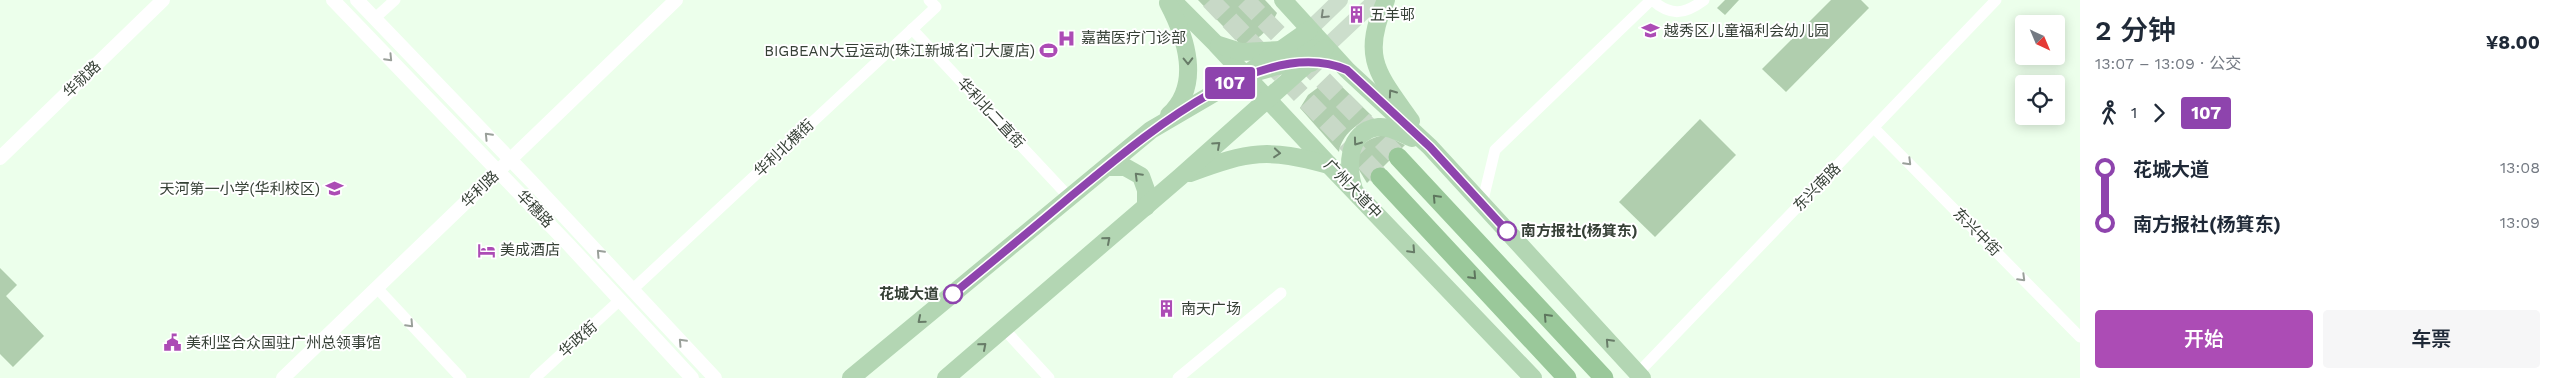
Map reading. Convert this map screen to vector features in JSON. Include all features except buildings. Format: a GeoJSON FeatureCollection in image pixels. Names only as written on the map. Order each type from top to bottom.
{"type":"FeatureCollection","features":[{"type":"Feature","properties":{"kind":"highway"},"geometry":{"type":"LineString","coordinates":[[1398,157],[1604,378]]}},
{"type":"Feature","properties":{"kind":"highway","name":"广州大道中"},"geometry":{"type":"LineString","coordinates":[[1380,177],[1567,378]]}},
{"type":"Feature","properties":{"kind":"main road"},"geometry":{"type":"LineString","coordinates":[[851,378],[1152,130],[1179,103],[1188,69],[1184,34],[1166,0]]}},
{"type":"Feature","properties":{"kind":"main road","name":"广州大道中"},"geometry":{"type":"LineString","coordinates":[[1172,0],[1533,378]]}},
{"type":"Feature","properties":{"kind":"main road"},"geometry":{"type":"LineString","coordinates":[[1283,0],[1325,48],[1430,147],[1640,376]]}},
{"type":"Feature","properties":{"kind":"main road"},"geometry":{"type":"LineString","coordinates":[[1152,130],[1245,75],[1308,30],[1340,0]]}},
{"type":"Feature","properties":{"kind":"main road"},"geometry":{"type":"LineString","coordinates":[[946,378],[1146,207],[1325,48],[1376,0]]}},
{"type":"Feature","properties":{"kind":"main road"},"geometry":{"type":"LineString","coordinates":[[1386,0],[1376,28],[1373,58],[1388,88],[1430,147]]}},
{"type":"Feature","properties":{"kind":"main road"},"geometry":{"type":"LineString","coordinates":[[1216,44],[1241,52],[1325,48]]}},
{"type":"Feature","properties":{"kind":"main road"},"geometry":{"type":"LineString","coordinates":[[1245,75],[1277,66],[1319,62],[1331,63],[1347,70]]}},
{"type":"Feature","properties":{"kind":"main road"},"geometry":{"type":"LineString","coordinates":[[1354,191],[1350,175],[1350,152],[1356,142],[1368,130],[1379,127],[1388,128],[1430,147]]}},
{"type":"Feature","properties":{"kind":"main road"},"geometry":{"type":"LineString","coordinates":[[1180,177],[1238,157],[1261,153],[1282,153],[1329,165]]}},
{"type":"Feature","properties":{"kind":"main road"},"geometry":{"type":"LineString","coordinates":[[1107,167],[1125,167],[1141,176],[1146,186],[1146,207]]}},
{"type":"Feature","properties":{"kind":"street","name":"华就路"},"geometry":{"type":"LineString","coordinates":[[0,158],[164,0]]}},
{"type":"Feature","properties":{"kind":"street","name":"华穗路"},"geometry":{"type":"LineString","coordinates":[[333,0],[498,171],[692,378]]}},
{"type":"Feature","properties":{"kind":"street","name":"华穗路"},"geometry":{"type":"LineString","coordinates":[[357,0],[633,289],[715,378]]}},
{"type":"Feature","properties":{"kind":"street"},"geometry":{"type":"LineString","coordinates":[[375,18],[394,0]]}},
{"type":"Feature","properties":{"kind":"street","name":"华利路"},"geometry":{"type":"LineString","coordinates":[[283,378],[676,0]]}},
{"type":"Feature","properties":{"kind":"street"},"geometry":{"type":"LineString","coordinates":[[1482,204],[1495,150],[1651,0],[1672,12],[1690,11],[1704,0]]}},
{"type":"Feature","properties":{"kind":"street","name":"东兴南路"},"geometry":{"type":"LineString","coordinates":[[1640,376],[1996,0]]}},
{"type":"Feature","properties":{"kind":"street","name":"华利北横街"},"geometry":{"type":"LineString","coordinates":[[633,289],[912,29],[932,4]]}},
{"type":"Feature","properties":{"kind":"street","name":"华利北二直街"},"geometry":{"type":"LineString","coordinates":[[912,29],[1070,198]]}},
{"type":"Feature","properties":{"kind":"street","name":"东兴中街"},"geometry":{"type":"LineString","coordinates":[[1874,128],[2080,337]]}},
{"type":"Feature","properties":{"kind":"street"},"geometry":{"type":"LineString","coordinates":[[377,288],[461,378]]}},
{"type":"Feature","properties":{"kind":"street"},"geometry":{"type":"LineString","coordinates":[[1178,378],[1281,293]]}},
{"type":"Feature","properties":{"kind":"street","name":"华政街"},"geometry":{"type":"LineString","coordinates":[[535,378],[620,300]]}},
{"type":"Feature","properties":{"kind":"street"},"geometry":{"type":"LineString","coordinates":[[1004,329],[1049,378]]}},
{"type":"Feature","properties":{"kind":"green space"},"geometry":{"type":"Polygon","coordinates":[[[1198,0],[1265,0],[1277,13],[1263,34],[1241,45],[1198,0]]]}},
{"type":"Feature","properties":{"kind":"green space"},"geometry":{"type":"Polygon","coordinates":[[[1725,0],[1739,0],[1725,15],[1717,8],[1725,0]]]}},
{"type":"Feature","properties":{"kind":"green space"},"geometry":{"type":"Polygon","coordinates":[[[1831,0],[1861,0],[1869,8],[1786,92],[1762,69],[1831,0]]]}},
{"type":"Feature","properties":{"kind":"green space"},"geometry":{"type":"Polygon","coordinates":[[[1332,77],[1372,116],[1361,122],[1347,135],[1339,152],[1300,108],[1308,95],[1332,77]]]}},
{"type":"Feature","properties":{"kind":"green space"},"geometry":{"type":"Polygon","coordinates":[[[1700,119],[1736,155],[1655,237],[1619,202],[1700,119]]]}},
{"type":"Feature","properties":{"kind":"green space"},"geometry":{"type":"Polygon","coordinates":[[[1385,135],[1405,145],[1367,183],[1356,165],[1360,152],[1364,144],[1372,138],[1385,135]]]}},
{"type":"Feature","properties":{"kind":"green space"},"geometry":{"type":"Polygon","coordinates":[[[0,268],[17,285],[6,296],[44,336],[13,367],[0,354],[0,268]]]}},
{"type":"Feature","properties":{"kind":"tunnel"},"geometry":{"type":"LineString","coordinates":[[1210,0],[1380,177]]}},
{"type":"Feature","properties":{"kind":"tunnel"},"geometry":{"type":"LineString","coordinates":[[1245,0],[1398,157]]}},
{"type":"Feature","properties":{"kind":"bus line","name":"107"},"geometry":{"type":"LineString","coordinates":[[953,294],[1152,130],[1245,75],[1277,66],[1319,62],[1331,63],[1347,70],[1430,147],[1507,231]]}},
{"type":"Feature","properties":{"kind":"place","name":"五羊邨"},"geometry":{"type":"Point","coordinates":[1356,15]}},
{"type":"Feature","properties":{"kind":"place","name":"越秀区儿童福利会幼儿园"},"geometry":{"type":"Point","coordinates":[1650,31]}},
{"type":"Feature","properties":{"kind":"place","name":"嘉茜医疗门诊部"},"geometry":{"type":"Point","coordinates":[1067,38]}},
{"type":"Feature","properties":{"kind":"place","name":"BIGBEAN大豆运动(珠江新城名门大厦店)"},"geometry":{"type":"Point","coordinates":[1049,51]}},
{"type":"Feature","properties":{"kind":"place","name":"天河第一小学(华利校区)"},"geometry":{"type":"Point","coordinates":[334,189]}},
{"type":"Feature","properties":{"kind":"place","name":"南方报社(杨箕东)"},"geometry":{"type":"Point","coordinates":[1507,231]}},
{"type":"Feature","properties":{"kind":"place","name":"美成酒店"},"geometry":{"type":"Point","coordinates":[486,250]}},
{"type":"Feature","properties":{"kind":"place","name":"花城大道"},"geometry":{"type":"Point","coordinates":[953,294]}},
{"type":"Feature","properties":{"kind":"place","name":"南天广场"},"geometry":{"type":"Point","coordinates":[1167,309]}},
{"type":"Feature","properties":{"kind":"place","name":"美利坚合众国驻广州总领事馆"},"geometry":{"type":"Point","coordinates":[172,343]}}]}
